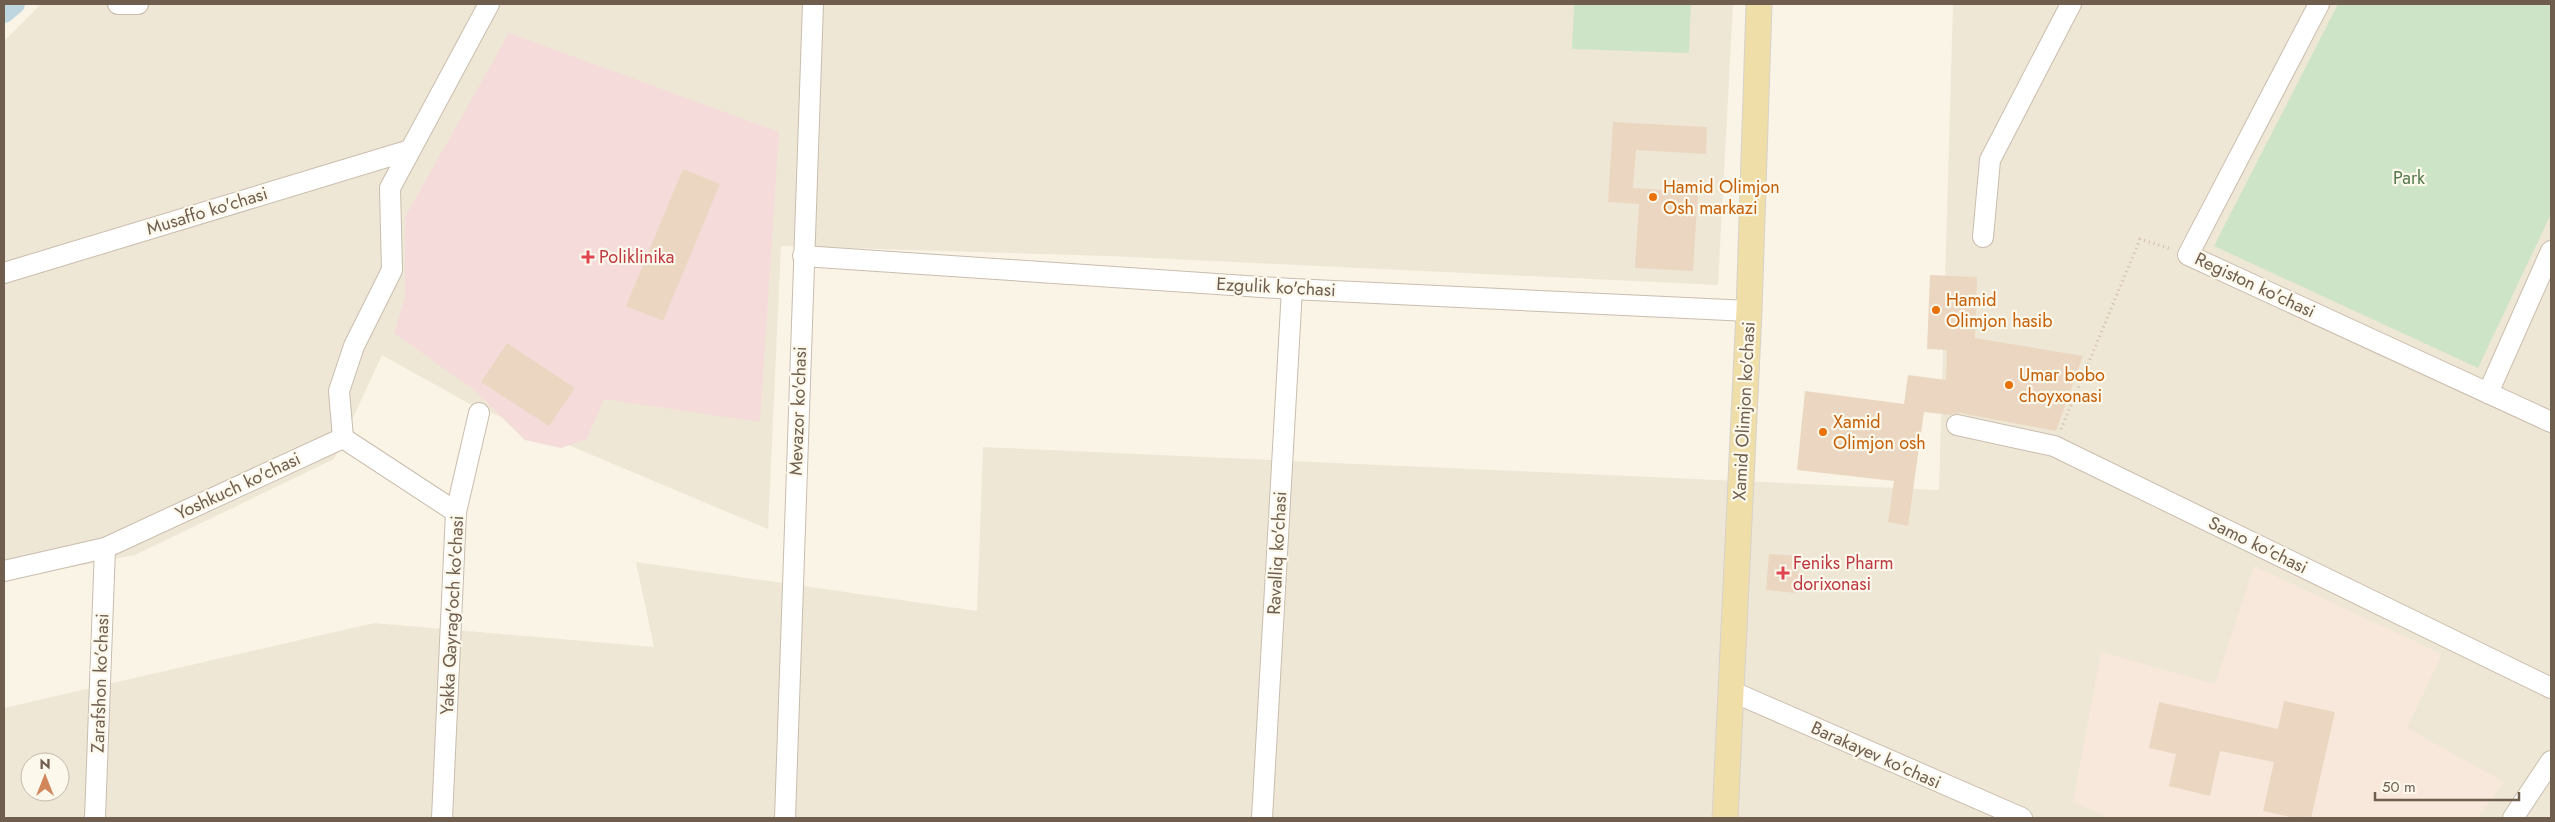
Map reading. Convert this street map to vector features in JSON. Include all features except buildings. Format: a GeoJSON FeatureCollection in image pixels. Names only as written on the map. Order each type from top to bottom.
{"type":"FeatureCollection","features":[{"type":"Feature","properties":{"kind":"main road","name":"Xamid Olimjon ko'chasi"},"geometry":{"type":"LineString","coordinates":[[1724,818],[1749,311],[1759,4]]}},
{"type":"Feature","properties":{"kind":"street"},"geometry":{"type":"LineString","coordinates":[[118,4],[138,4]]}},
{"type":"Feature","properties":{"kind":"street"},"geometry":{"type":"LineString","coordinates":[[456,512],[344,438],[339,391],[354,346],[392,270],[390,188],[489,4]]}},
{"type":"Feature","properties":{"kind":"street","name":"Mevazor ko'chasi"},"geometry":{"type":"LineString","coordinates":[[786,818],[803,256],[813,4]]}},
{"type":"Feature","properties":{"kind":"street"},"geometry":{"type":"LineString","coordinates":[[1983,237],[1990,160],[2071,4]]}},
{"type":"Feature","properties":{"kind":"street","name":"Registon ko'chasi"},"geometry":{"type":"LineString","coordinates":[[2319,4],[2188,255],[2551,422]]}},
{"type":"Feature","properties":{"kind":"street","name":"Musaffo ko'chasi"},"geometry":{"type":"LineString","coordinates":[[4,273],[410,150]]}},
{"type":"Feature","properties":{"kind":"street"},"geometry":{"type":"LineString","coordinates":[[2488,393],[2551,251]]}},
{"type":"Feature","properties":{"kind":"street","name":"Ezgulik ko'chasi"},"geometry":{"type":"LineString","coordinates":[[803,256],[1292,289],[1749,311]]}},
{"type":"Feature","properties":{"kind":"street","name":"Ravalliq ko'chasi"},"geometry":{"type":"LineString","coordinates":[[1262,818],[1292,289]]}},
{"type":"Feature","properties":{"kind":"street","name":"Yakka Qayrag'och ko'chasi"},"geometry":{"type":"LineString","coordinates":[[442,818],[456,512],[479,413]]}},
{"type":"Feature","properties":{"kind":"street","name":"Samo ko'chasi"},"geometry":{"type":"LineString","coordinates":[[1957,425],[2054,446],[2551,688]]}},
{"type":"Feature","properties":{"kind":"street","name":"Yoshkuch ko'chasi"},"geometry":{"type":"LineString","coordinates":[[4,570],[105,548],[344,438]]}},
{"type":"Feature","properties":{"kind":"street","name":"Zarafshon ko’chasi"},"geometry":{"type":"LineString","coordinates":[[95,818],[105,548]]}},
{"type":"Feature","properties":{"kind":"street","name":"Barakayev ko'chasi"},"geometry":{"type":"LineString","coordinates":[[1731,691],[2022,818]]}},
{"type":"Feature","properties":{"kind":"street"},"geometry":{"type":"LineString","coordinates":[[2513,818],[2551,761]]}},
{"type":"Feature","properties":{"kind":"path"},"geometry":{"type":"LineString","coordinates":[[2054,446],[2140,239],[2188,255]]}},
{"type":"Feature","properties":{"kind":"shaded area"},"geometry":{"type":"Polygon","coordinates":[[[41,4],[1733,4],[1718,285],[1107,256],[781,246],[768,529],[468,403],[382,355],[334,459],[135,555],[4,580],[4,41],[41,4]]]}},
{"type":"Feature","properties":{"kind":"shaded area"},"geometry":{"type":"Polygon","coordinates":[[[1953,4],[2551,4],[2551,818],[4,818],[4,708],[374,623],[654,647],[636,562],[977,611],[983,447],[1939,490],[1953,4]]]}},
{"type":"Feature","properties":{"kind":"shaded area","name":"Poliklinika"},"geometry":{"type":"Polygon","coordinates":[[[509,33],[779,132],[760,422],[604,399],[587,439],[561,448],[525,440],[474,390],[394,333],[405,297],[405,217],[509,33]]]}},
{"type":"Feature","properties":{"kind":"shaded area"},"geometry":{"type":"Polygon","coordinates":[[[2254,566],[2442,654],[2407,728],[2504,782],[2478,818],[2110,818],[2073,802],[2101,652],[2215,684],[2254,566]]]}},
{"type":"Feature","properties":{"kind":"green space"},"geometry":{"type":"Polygon","coordinates":[[[1574,4],[1691,4],[1689,53],[1572,49],[1574,4]]]}},
{"type":"Feature","properties":{"kind":"green space","name":"Park"},"geometry":{"type":"Polygon","coordinates":[[[2338,4],[2551,4],[2551,214],[2478,368],[2214,246],[2338,4]]]}},
{"type":"Feature","properties":{"kind":"waterway"},"geometry":{"type":"LineString","coordinates":[[4,13],[15,4]]}},
{"type":"Feature","properties":{"kind":"place","name":"Hamid Olimjon Osh markazi"},"geometry":{"type":"Point","coordinates":[1653,197]}},
{"type":"Feature","properties":{"kind":"place","name":"Poliklinika"},"geometry":{"type":"Point","coordinates":[588,257]}},
{"type":"Feature","properties":{"kind":"place","name":"Hamid Olimjon hasib"},"geometry":{"type":"Point","coordinates":[1936,310]}},
{"type":"Feature","properties":{"kind":"place","name":"Umar bobo choyxonasi"},"geometry":{"type":"Point","coordinates":[2009,385]}},
{"type":"Feature","properties":{"kind":"place","name":"Xamid Olimjon osh"},"geometry":{"type":"Point","coordinates":[1823,432]}},
{"type":"Feature","properties":{"kind":"place","name":"Feniks Pharm dorixonasi"},"geometry":{"type":"Point","coordinates":[1783,573]}}]}
